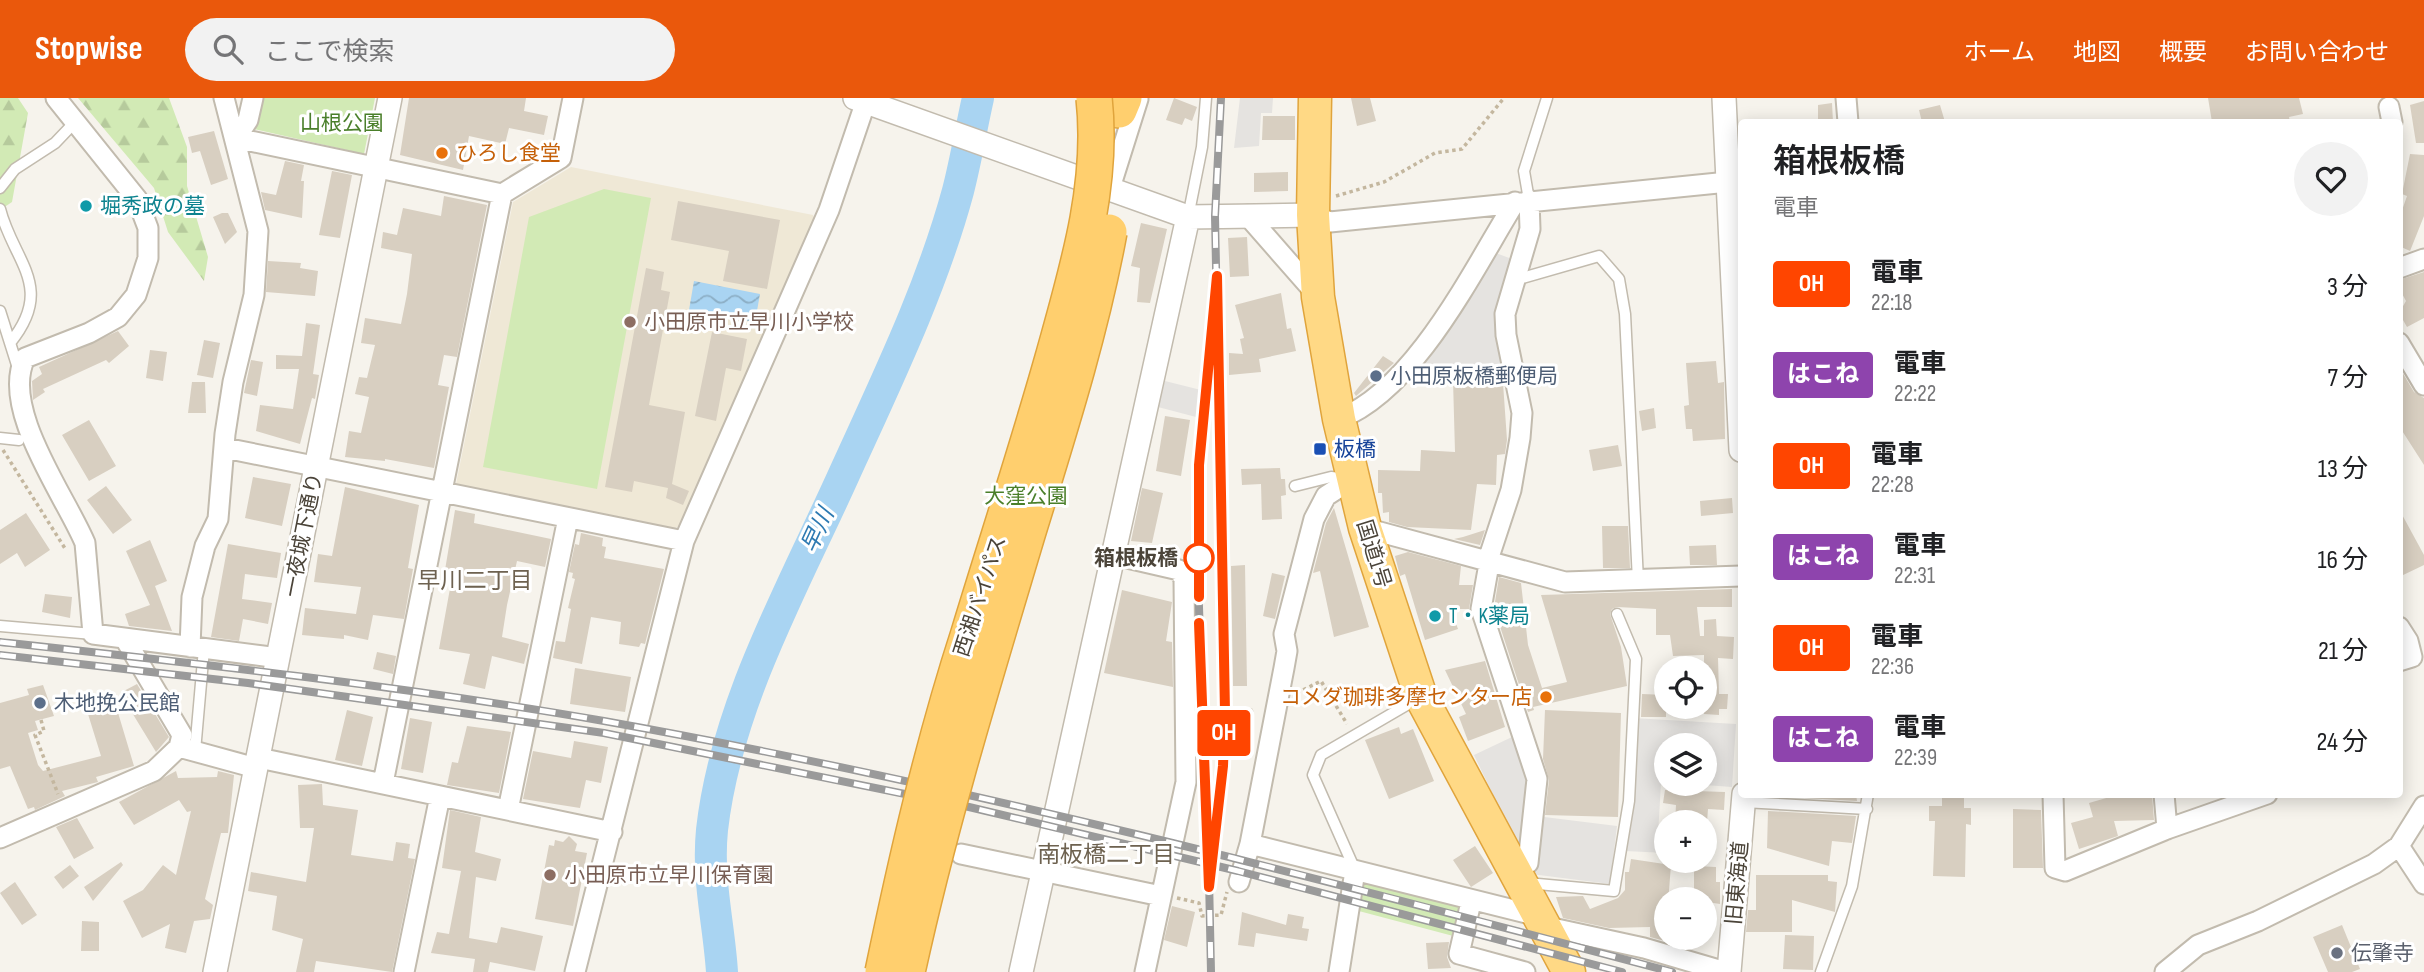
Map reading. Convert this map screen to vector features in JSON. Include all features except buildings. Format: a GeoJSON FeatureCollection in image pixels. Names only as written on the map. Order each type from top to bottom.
{"type":"FeatureCollection","features":[{"type":"Feature","properties":{"kind":"highway","name":"国道1号"},"geometry":{"type":"LineString","coordinates":[[1315,98],[1322,206],[1318,297],[1339,419],[1365,528],[1422,697],[1569,972]]}},
{"type":"Feature","properties":{"kind":"highway","name":"西湘バイパス"},"geometry":{"type":"LineString","coordinates":[[883,972],[918,807],[944,712],[1028,447],[1072,292],[1093,187],[1096,144],[1119,100]]}},
{"type":"Feature","properties":{"kind":"highway","name":"西湘バイパス"},"geometry":{"type":"LineString","coordinates":[[907,972],[950,795],[1098,286],[1115,193],[1119,100]]}},
{"type":"Feature","properties":{"kind":"street"},"geometry":{"type":"LineString","coordinates":[[56,98],[137,199],[144,213],[149,244],[145,270],[136,295],[118,317],[89,333],[37,352],[17,365],[7,390],[10,439],[80,529],[85,542],[93,634],[279,658]]}},
{"type":"Feature","properties":{"kind":"street"},"geometry":{"type":"LineString","coordinates":[[197,648],[192,597],[205,546],[218,519],[233,382],[254,295],[258,231],[224,98]]}},
{"type":"Feature","properties":{"kind":"street"},"geometry":{"type":"LineString","coordinates":[[236,138],[248,120],[253,98]]}},
{"type":"Feature","properties":{"kind":"street","name":"一夜城下通り"},"geometry":{"type":"LineString","coordinates":[[215,972],[390,98]]}},
{"type":"Feature","properties":{"kind":"street"},"geometry":{"type":"LineString","coordinates":[[236,138],[502,194],[561,158],[573,98]]}},
{"type":"Feature","properties":{"kind":"street"},"geometry":{"type":"LineString","coordinates":[[1724,98],[1738,388]]}},
{"type":"Feature","properties":{"kind":"street"},"geometry":{"type":"LineString","coordinates":[[1846,98],[1848,119]]}},
{"type":"Feature","properties":{"kind":"street"},"geometry":{"type":"LineString","coordinates":[[1110,188],[1119,100]]}},
{"type":"Feature","properties":{"kind":"street"},"geometry":{"type":"LineString","coordinates":[[575,972],[684,541],[829,210],[868,101],[1188,217],[1247,215],[1322,206],[1330,222],[1728,182]]}},
{"type":"Feature","properties":{"kind":"street"},"geometry":{"type":"LineString","coordinates":[[383,783],[502,194]]}},
{"type":"Feature","properties":{"kind":"street"},"geometry":{"type":"LineString","coordinates":[[1517,877],[1528,863],[1536,779],[1481,609],[1488,564],[1511,490],[1520,438],[1522,414],[1506,335],[1505,314],[1530,229],[1522,201]]}},
{"type":"Feature","properties":{"kind":"street"},"geometry":{"type":"LineString","coordinates":[[1339,419],[1362,410],[1426,346],[1522,201]]}},
{"type":"Feature","properties":{"kind":"street"},"geometry":{"type":"LineString","coordinates":[[1247,215],[1318,297]]}},
{"type":"Feature","properties":{"kind":"street"},"geometry":{"type":"LineString","coordinates":[[1021,972],[1188,217]]}},
{"type":"Feature","properties":{"kind":"street"},"geometry":{"type":"LineString","coordinates":[[2403,267],[2424,259]]}},
{"type":"Feature","properties":{"kind":"street"},"geometry":{"type":"LineString","coordinates":[[2403,351],[2424,385]]}},
{"type":"Feature","properties":{"kind":"street"},"geometry":{"type":"LineString","coordinates":[[225,448],[684,541]]}},
{"type":"Feature","properties":{"kind":"street"},"geometry":{"type":"LineString","coordinates":[[1239,882],[1250,844],[1279,701],[1287,651],[1284,634],[1314,519],[1326,496],[1352,479]]}},
{"type":"Feature","properties":{"kind":"street"},"geometry":{"type":"LineString","coordinates":[[508,810],[568,518]]}},
{"type":"Feature","properties":{"kind":"street"},"geometry":{"type":"LineString","coordinates":[[1365,528],[1488,564],[1565,582],[1738,576]]}},
{"type":"Feature","properties":{"kind":"street"},"geometry":{"type":"LineString","coordinates":[[1114,555],[1179,570],[1184,579],[1186,782],[1145,972]]}},
{"type":"Feature","properties":{"kind":"street"},"geometry":{"type":"LineString","coordinates":[[2403,633],[2412,657],[2403,659]]}},
{"type":"Feature","properties":{"kind":"street"},"geometry":{"type":"LineString","coordinates":[[125,639],[182,735],[187,749]]}},
{"type":"Feature","properties":{"kind":"street"},"geometry":{"type":"LineString","coordinates":[[0,838],[154,771],[187,749],[383,783],[612,832]]}},
{"type":"Feature","properties":{"kind":"street"},"geometry":{"type":"LineString","coordinates":[[404,972],[440,796]]}},
{"type":"Feature","properties":{"kind":"street"},"geometry":{"type":"LineString","coordinates":[[2053,798],[2055,868],[2064,872],[2167,829],[2256,798]]}},
{"type":"Feature","properties":{"kind":"street"},"geometry":{"type":"LineString","coordinates":[[2164,798],[2167,829]]}},
{"type":"Feature","properties":{"kind":"street","name":"旧東海道"},"geometry":{"type":"LineString","coordinates":[[1728,972],[1744,799]]}},
{"type":"Feature","properties":{"kind":"street"},"geometry":{"type":"LineString","coordinates":[[2165,972],[2198,945],[2258,920],[2374,864],[2399,846],[2424,806]]}},
{"type":"Feature","properties":{"kind":"street"},"geometry":{"type":"LineString","coordinates":[[1250,844],[1728,972]]}},
{"type":"Feature","properties":{"kind":"street"},"geometry":{"type":"LineString","coordinates":[[2399,846],[2424,884]]}},
{"type":"Feature","properties":{"kind":"street"},"geometry":{"type":"LineString","coordinates":[[961,854],[1161,896]]}},
{"type":"Feature","properties":{"kind":"street"},"geometry":{"type":"LineString","coordinates":[[1339,972],[1355,871]]}},
{"type":"Feature","properties":{"kind":"street"},"geometry":{"type":"LineString","coordinates":[[1471,902],[1459,954],[1525,972]]}},
{"type":"Feature","properties":{"kind":"lane"},"geometry":{"type":"LineString","coordinates":[[1188,217],[1202,147],[1206,98]]}},
{"type":"Feature","properties":{"kind":"lane"},"geometry":{"type":"LineString","coordinates":[[1522,201],[1524,171],[1547,98]]}},
{"type":"Feature","properties":{"kind":"lane"},"geometry":{"type":"LineString","coordinates":[[0,188],[15,169],[55,143],[76,121]]}},
{"type":"Feature","properties":{"kind":"lane"},"geometry":{"type":"LineString","coordinates":[[0,209],[22,256],[30,285],[30,302],[22,328],[10,343]]}},
{"type":"Feature","properties":{"kind":"lane"},"geometry":{"type":"LineString","coordinates":[[1514,280],[1599,256],[1619,279],[1628,348],[1638,581]]}},
{"type":"Feature","properties":{"kind":"lane"},"geometry":{"type":"LineString","coordinates":[[0,311],[17,365]]}},
{"type":"Feature","properties":{"kind":"lane"},"geometry":{"type":"LineString","coordinates":[[1295,486],[1331,477],[1352,479]]}},
{"type":"Feature","properties":{"kind":"lane"},"geometry":{"type":"LineString","coordinates":[[1517,877],[1614,891],[1629,800],[1636,659],[1617,614]]}},
{"type":"Feature","properties":{"kind":"lane"},"geometry":{"type":"LineString","coordinates":[[0,626],[93,634]]}},
{"type":"Feature","properties":{"kind":"lane"},"geometry":{"type":"LineString","coordinates":[[187,749],[197,648]]}},
{"type":"Feature","properties":{"kind":"lane"},"geometry":{"type":"LineString","coordinates":[[1355,871],[1313,775],[1321,755],[1422,697]]}},
{"type":"Feature","properties":{"kind":"lane"},"geometry":{"type":"LineString","coordinates":[[1821,972],[1852,886],[1868,798]]}},
{"type":"Feature","properties":{"kind":"lane"},"geometry":{"type":"LineString","coordinates":[[1744,799],[1867,809]]}},
{"type":"Feature","properties":{"kind":"path"},"geometry":{"type":"LineString","coordinates":[[1322,206],[1384,182],[1435,153],[1462,149],[1504,98]]}},
{"type":"Feature","properties":{"kind":"path"},"geometry":{"type":"LineString","coordinates":[[0,445],[67,551]]}},
{"type":"Feature","properties":{"kind":"path"},"geometry":{"type":"LineString","coordinates":[[1279,701],[1321,681],[1353,735]]}},
{"type":"Feature","properties":{"kind":"path"},"geometry":{"type":"LineString","coordinates":[[41,720],[44,731],[35,735],[63,810]]}},
{"type":"Feature","properties":{"kind":"path"},"geometry":{"type":"LineString","coordinates":[[1161,896],[1199,903],[1202,916],[1221,915]]}},
{"type":"Feature","properties":{"kind":"shaded area"},"geometry":{"type":"Polygon","coordinates":[[[1240,98],[1273,98],[1272,113],[1261,113],[1259,146],[1234,148],[1240,98]]]}},
{"type":"Feature","properties":{"kind":"shaded area","name":"小田原市立早川小学校"},"geometry":{"type":"Polygon","coordinates":[[[571,167],[813,215],[816,223],[682,525],[675,528],[456,484],[513,202],[571,167]]]}},
{"type":"Feature","properties":{"kind":"shaded area"},"geometry":{"type":"Polygon","coordinates":[[[1493,252],[1512,259],[1504,367],[1422,368],[1493,252]]]}},
{"type":"Feature","properties":{"kind":"shaded area"},"geometry":{"type":"Polygon","coordinates":[[[1165,381],[1201,390],[1196,417],[1158,407],[1165,381]]]}},
{"type":"Feature","properties":{"kind":"shaded area"},"geometry":{"type":"Polygon","coordinates":[[[1633,718],[1736,724],[1732,787],[1717,786],[1717,733],[1654,733],[1654,796],[1660,796],[1659,810],[1654,810],[1654,852],[1625,851],[1633,718]]]}},
{"type":"Feature","properties":{"kind":"shaded area"},"geometry":{"type":"Polygon","coordinates":[[[1512,737],[1532,779],[1528,815],[1617,826],[1610,884],[1531,874],[1474,755],[1512,737]]]}},
{"type":"Feature","properties":{"kind":"green space"},"geometry":{"type":"Polygon","coordinates":[[[0,98],[18,98],[28,113],[12,202],[0,210],[0,98]]]}},
{"type":"Feature","properties":{"kind":"green space"},"geometry":{"type":"Polygon","coordinates":[[[78,98],[169,98],[187,147],[187,186],[208,257],[204,281],[168,232],[154,188],[78,98]]]}},
{"type":"Feature","properties":{"kind":"green space","name":"山根公園"},"geometry":{"type":"Polygon","coordinates":[[[261,98],[375,98],[364,154],[254,129],[261,98]]]}},
{"type":"Feature","properties":{"kind":"green space"},"geometry":{"type":"Polygon","coordinates":[[[604,189],[651,198],[597,489],[483,467],[529,217],[604,189]]]}},
{"type":"Feature","properties":{"kind":"green space"},"geometry":{"type":"Polygon","coordinates":[[[1359,877],[1464,906],[1457,937],[1355,910],[1359,877]]]}},
{"type":"Feature","properties":{"kind":"water"},"geometry":{"type":"Polygon","coordinates":[[[694,281],[760,294],[755,322],[689,310],[694,281]]]}},
{"type":"Feature","properties":{"kind":"waterway","name":"早川"},"geometry":{"type":"LineString","coordinates":[[722,972],[712,884],[711,848],[720,783],[732,737],[765,646],[922,298],[958,191],[978,98]]}},
{"type":"Feature","properties":{"kind":"railway"},"geometry":{"type":"LineString","coordinates":[[1209,887],[1225,712],[1215,216],[1221,98]]}},
{"type":"Feature","properties":{"kind":"railway"},"geometry":{"type":"LineString","coordinates":[[1208,829],[1198,513],[1200,454],[1210,357]]}},
{"type":"Feature","properties":{"kind":"railway"},"geometry":{"type":"LineString","coordinates":[[0,642],[378,686],[529,708],[739,746],[1141,835],[1672,972]]}},
{"type":"Feature","properties":{"kind":"railway"},"geometry":{"type":"LineString","coordinates":[[0,655],[248,683],[604,733],[969,807],[1238,871],[1622,972]]}},
{"type":"Feature","properties":{"kind":"railway"},"geometry":{"type":"LineString","coordinates":[[1209,878],[1211,972]]}},
{"type":"Feature","properties":{"kind":"train","name":"OH"},"geometry":{"type":"LineString","coordinates":[[1199,597],[1199,465],[1217,276],[1225,712],[1223,766],[1209,887],[1199,623]]}},
{"type":"Feature","properties":{"kind":"place","name":"ひろし食堂"},"geometry":{"type":"Point","coordinates":[442,153]}},
{"type":"Feature","properties":{"kind":"place","name":"堀秀政の墓"},"geometry":{"type":"Point","coordinates":[86,206]}},
{"type":"Feature","properties":{"kind":"place","name":"小田原市立早川小学校"},"geometry":{"type":"Point","coordinates":[630,322]}},
{"type":"Feature","properties":{"kind":"place","name":"小田原板橋郵便局"},"geometry":{"type":"Point","coordinates":[1376,376]}},
{"type":"Feature","properties":{"kind":"place","name":"板橋"},"geometry":{"type":"Point","coordinates":[1320,449]}},
{"type":"Feature","properties":{"kind":"place","name":"箱根板橋"},"geometry":{"type":"Point","coordinates":[1199,558]}},
{"type":"Feature","properties":{"kind":"place","name":"T・K薬局"},"geometry":{"type":"Point","coordinates":[1435,616]}},
{"type":"Feature","properties":{"kind":"place","name":"コメダ珈琲多摩センター店"},"geometry":{"type":"Point","coordinates":[1546,697]}},
{"type":"Feature","properties":{"kind":"place","name":"木地挽公民館"},"geometry":{"type":"Point","coordinates":[40,703]}},
{"type":"Feature","properties":{"kind":"place","name":"小田原市立早川保育園"},"geometry":{"type":"Point","coordinates":[550,875]}},
{"type":"Feature","properties":{"kind":"place","name":"伝肇寺"},"geometry":{"type":"Point","coordinates":[2337,953]}},
{"type":"Feature","properties":{"kind":"district","name":"早川二丁目"},"geometry":{"type":"Point","coordinates":[475,580]}},
{"type":"Feature","properties":{"kind":"district","name":"南板橋二丁目"},"geometry":{"type":"Point","coordinates":[1106,854]}},
{"type":"Feature","properties":{"kind":"park label","name":"大窪公園"},"geometry":{"type":"Point","coordinates":[1026,496]}}]}
